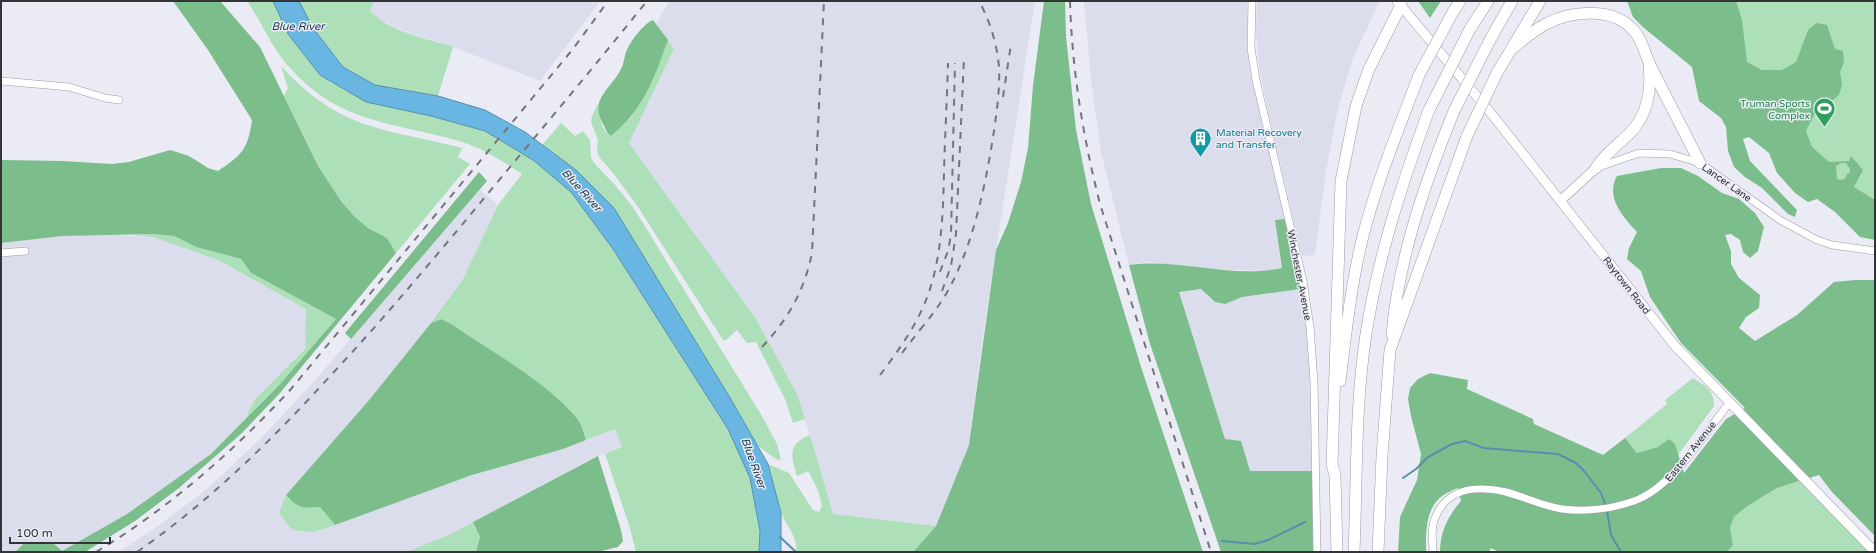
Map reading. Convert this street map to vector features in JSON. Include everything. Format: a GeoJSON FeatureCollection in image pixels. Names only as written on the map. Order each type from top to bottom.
{"type":"FeatureCollection","features":[{"type":"Feature","properties":{"kind":"highway"},"geometry":{"type":"LineString","coordinates":[[1335,475],[1338,463],[1340,385],[1348,316],[1362,237],[1381,174],[1420,75],[1460,1]]}},
{"type":"Feature","properties":{"kind":"highway"},"geometry":{"type":"LineString","coordinates":[[1354,552],[1360,404],[1366,335],[1376,281],[1405,175],[1429,110],[1470,29],[1488,1]]}},
{"type":"Feature","properties":{"kind":"highway"},"geometry":{"type":"LineString","coordinates":[[1378,552],[1382,456],[1390,350],[1395,302],[1410,238],[1429,174],[1454,111],[1491,38],[1512,1]]}},
{"type":"Feature","properties":{"kind":"highway"},"geometry":{"type":"LineString","coordinates":[[1390,350],[1467,136],[1497,73],[1540,1]]}},
{"type":"Feature","properties":{"kind":"highway"},"geometry":{"type":"LineString","coordinates":[[1337,552],[1335,475],[1332,464],[1332,448],[1341,180],[1356,106],[1369,69],[1399,3]]}},
{"type":"Feature","properties":{"kind":"highway"},"geometry":{"type":"LineString","coordinates":[[1513,48],[1547,23],[1570,15],[1594,13],[1622,22],[1634,31],[1640,40],[1647,59],[1700,163]]}},
{"type":"Feature","properties":{"kind":"highway"},"geometry":{"type":"LineString","coordinates":[[1596,168],[1603,157],[1631,132],[1647,104],[1650,76],[1647,59]]}},
{"type":"Feature","properties":{"kind":"main road","name":"Raytown Road"},"geometry":{"type":"LineString","coordinates":[[1399,3],[1490,112],[1675,346],[1875,552]]}},
{"type":"Feature","properties":{"kind":"main road","name":"Lancer Lane"},"geometry":{"type":"LineString","coordinates":[[1560,201],[1596,168]]}},
{"type":"Feature","properties":{"kind":"street","name":"Winchester Avenue"},"geometry":{"type":"LineString","coordinates":[[1252,1],[1252,48],[1256,80],[1302,281],[1310,327],[1314,382],[1317,552]]}},
{"type":"Feature","properties":{"kind":"street"},"geometry":{"type":"LineString","coordinates":[[1,81],[69,87],[99,96],[120,100]]}},
{"type":"Feature","properties":{"kind":"street","name":"Lancer Lane"},"geometry":{"type":"LineString","coordinates":[[1596,168],[1625,157],[1650,152],[1670,154],[1700,163],[1780,220],[1817,240],[1832,245],[1875,252]]}},
{"type":"Feature","properties":{"kind":"street"},"geometry":{"type":"LineString","coordinates":[[1,253],[24,251]]}},
{"type":"Feature","properties":{"kind":"street","name":"Eastern Avenue"},"geometry":{"type":"LineString","coordinates":[[1433,552],[1432,526],[1437,512],[1453,495],[1469,490],[1507,492],[1543,505],[1562,509],[1589,510],[1628,502],[1650,494],[1661,486],[1676,471],[1730,402]]}},
{"type":"Feature","properties":{"kind":"shaded area"},"geometry":{"type":"Polygon","coordinates":[[[374,1],[600,1],[540,81],[453,47],[409,33],[378,19],[370,11],[374,1]]]}},
{"type":"Feature","properties":{"kind":"shaded area"},"geometry":{"type":"Polygon","coordinates":[[[669,1],[1035,1],[984,328],[969,445],[936,526],[833,514],[797,394],[756,319],[629,143],[674,49],[656,24],[669,1]]]}},
{"type":"Feature","properties":{"kind":"shaded area"},"geometry":{"type":"Polygon","coordinates":[[[1084,1],[1248,1],[1247,30],[1251,77],[1285,219],[1275,220],[1282,268],[1269,271],[1206,269],[1149,262],[1129,265],[1101,152],[1091,80],[1084,1]]]}},
{"type":"Feature","properties":{"kind":"shaded area"},"geometry":{"type":"Polygon","coordinates":[[[1257,1],[1380,1],[1353,58],[1338,108],[1326,171],[1315,255],[1302,256],[1267,107],[1259,66],[1256,32],[1257,1]]]}},
{"type":"Feature","properties":{"kind":"shaded area"},"geometry":{"type":"Polygon","coordinates":[[[479,189],[498,205],[463,279],[431,323],[370,399],[286,495],[313,532],[472,475],[563,449],[615,429],[622,447],[587,461],[451,534],[406,552],[119,552],[155,528],[207,489],[261,438],[310,386],[479,189]]]}},
{"type":"Feature","properties":{"kind":"shaded area"},"geometry":{"type":"Polygon","coordinates":[[[95,234],[153,237],[218,260],[306,309],[305,349],[255,399],[244,420],[231,436],[211,454],[127,514],[62,551],[25,542],[15,552],[1,552],[1,243],[95,234]]]}},
{"type":"Feature","properties":{"kind":"shaded area"},"geometry":{"type":"Polygon","coordinates":[[[1201,289],[1214,302],[1225,304],[1242,297],[1300,289],[1306,322],[1309,363],[1312,471],[1249,471],[1241,442],[1225,439],[1179,291],[1201,289]]]}},
{"type":"Feature","properties":{"kind":"green space"},"geometry":{"type":"Polygon","coordinates":[[[173,1],[220,1],[260,47],[318,166],[341,201],[354,216],[368,228],[387,238],[396,253],[280,393],[242,433],[179,488],[135,521],[85,552],[15,552],[25,542],[52,542],[62,551],[127,514],[211,454],[280,384],[336,319],[251,273],[241,259],[196,247],[174,236],[153,234],[63,236],[1,243],[1,160],[63,161],[112,164],[129,162],[170,150],[189,156],[208,168],[218,171],[233,160],[246,145],[252,120],[208,50],[173,1]]]}},
{"type":"Feature","properties":{"kind":"green space"},"geometry":{"type":"Polygon","coordinates":[[[247,1],[273,1],[288,34],[320,75],[366,102],[431,116],[485,131],[533,160],[571,192],[613,249],[728,429],[750,478],[760,531],[759,552],[636,552],[630,528],[605,454],[622,447],[615,429],[586,440],[584,430],[542,386],[453,325],[441,319],[431,323],[463,279],[498,205],[522,174],[489,154],[468,144],[367,118],[348,111],[329,101],[307,85],[285,63],[247,1]]]}},
{"type":"Feature","properties":{"kind":"green space"},"geometry":{"type":"Polygon","coordinates":[[[299,1],[374,1],[370,11],[388,24],[409,34],[453,47],[438,96],[375,85],[343,67],[313,28],[299,1]]]}},
{"type":"Feature","properties":{"kind":"green space"},"geometry":{"type":"Polygon","coordinates":[[[1044,1],[1065,1],[1066,36],[1076,130],[1091,204],[1142,370],[1203,552],[913,552],[936,526],[969,445],[996,250],[1008,223],[1021,182],[1028,148],[1033,86],[1044,1]]]}},
{"type":"Feature","properties":{"kind":"green space"},"geometry":{"type":"Polygon","coordinates":[[[1418,1],[1441,1],[1430,18],[1418,1]]]}},
{"type":"Feature","properties":{"kind":"green space"},"geometry":{"type":"Polygon","coordinates":[[[1627,1],[1736,1],[1742,20],[1747,62],[1762,70],[1782,70],[1796,62],[1808,30],[1816,23],[1827,25],[1835,49],[1843,51],[1844,62],[1840,72],[1842,85],[1839,95],[1814,115],[1806,131],[1812,147],[1829,162],[1849,161],[1851,156],[1863,170],[1854,187],[1875,200],[1875,240],[1860,237],[1835,212],[1817,199],[1808,202],[1795,193],[1777,173],[1769,153],[1749,137],[1743,139],[1750,161],[1797,210],[1795,217],[1788,214],[1762,188],[1745,177],[1734,167],[1728,151],[1726,127],[1721,118],[1699,101],[1692,67],[1644,28],[1633,17],[1627,1]],[[1841,163],[1836,166],[1837,179],[1845,179],[1847,174],[1850,173],[1850,169],[1846,163],[1841,163]]]}},
{"type":"Feature","properties":{"kind":"green space","name":"Truman Sports Complex"},"geometry":{"type":"Polygon","coordinates":[[[1665,1],[1875,1],[1875,223],[1665,1]]]}},
{"type":"Feature","properties":{"kind":"green space"},"geometry":{"type":"Polygon","coordinates":[[[653,20],[668,40],[663,54],[653,80],[640,104],[632,115],[611,136],[607,132],[599,115],[598,107],[600,100],[623,65],[630,43],[645,25],[653,20]]]}},
{"type":"Feature","properties":{"kind":"green space"},"geometry":{"type":"Polygon","coordinates":[[[668,40],[674,49],[629,143],[756,319],[797,394],[805,419],[793,423],[785,399],[756,342],[747,343],[737,330],[726,340],[723,340],[638,207],[599,157],[597,150],[598,140],[591,122],[592,116],[598,104],[603,127],[611,136],[632,115],[640,104],[653,80],[668,40]]]}},
{"type":"Feature","properties":{"kind":"green space"},"geometry":{"type":"Polygon","coordinates":[[[281,66],[294,80],[316,99],[341,114],[370,126],[462,148],[458,157],[470,164],[396,253],[387,238],[368,228],[354,216],[341,201],[318,166],[284,96],[288,88],[281,66]]]}},
{"type":"Feature","properties":{"kind":"green space"},"geometry":{"type":"Polygon","coordinates":[[[561,123],[575,136],[583,131],[590,140],[591,157],[594,163],[633,207],[762,416],[777,444],[781,460],[776,459],[758,446],[729,396],[576,170],[542,145],[561,123]]]}},
{"type":"Feature","properties":{"kind":"green space"},"geometry":{"type":"Polygon","coordinates":[[[1661,168],[1681,168],[1698,176],[1722,193],[1739,199],[1755,213],[1764,227],[1758,251],[1750,258],[1743,252],[1740,240],[1731,234],[1725,235],[1731,251],[1731,264],[1739,278],[1760,295],[1759,308],[1746,317],[1739,328],[1755,341],[1797,315],[1834,282],[1875,280],[1875,536],[1832,492],[1819,475],[1777,488],[1746,507],[1734,517],[1730,528],[1733,545],[1727,552],[1499,552],[1491,548],[1489,552],[1440,552],[1443,531],[1452,512],[1461,501],[1458,488],[1442,496],[1436,501],[1429,514],[1426,552],[1398,552],[1400,517],[1417,480],[1421,454],[1408,399],[1410,388],[1418,379],[1430,373],[1468,380],[1467,389],[1533,419],[1534,424],[1603,455],[1625,438],[1637,453],[1658,447],[1669,439],[1675,444],[1684,473],[1726,419],[1745,408],[1681,343],[1650,297],[1641,271],[1627,259],[1629,248],[1637,232],[1626,220],[1617,206],[1613,192],[1614,184],[1617,176],[1661,168]]]}},
{"type":"Feature","properties":{"kind":"green space"},"geometry":{"type":"Polygon","coordinates":[[[479,172],[487,181],[351,339],[345,333],[479,172]]]}},
{"type":"Feature","properties":{"kind":"green space"},"geometry":{"type":"Polygon","coordinates":[[[1285,219],[1300,289],[1242,297],[1225,304],[1215,302],[1201,289],[1179,292],[1225,439],[1241,441],[1250,471],[1312,471],[1313,552],[1221,552],[1150,344],[1129,265],[1167,264],[1244,271],[1263,271],[1282,268],[1275,220],[1285,219]]]}},
{"type":"Feature","properties":{"kind":"green space"},"geometry":{"type":"Polygon","coordinates":[[[153,234],[174,236],[196,247],[241,259],[251,273],[336,319],[280,384],[245,419],[255,399],[305,349],[306,309],[218,260],[153,237],[132,235],[153,234]]]}},
{"type":"Feature","properties":{"kind":"green space"},"geometry":{"type":"Polygon","coordinates":[[[441,319],[453,325],[500,356],[548,390],[562,402],[576,418],[582,427],[586,440],[563,449],[472,475],[335,525],[320,507],[304,508],[294,503],[286,495],[370,399],[431,323],[441,319]]]}},
{"type":"Feature","properties":{"kind":"green space"},"geometry":{"type":"Polygon","coordinates":[[[1693,378],[1711,392],[1714,400],[1714,406],[1678,455],[1675,444],[1637,453],[1625,438],[1667,404],[1665,400],[1693,378]]]}},
{"type":"Feature","properties":{"kind":"green space"},"geometry":{"type":"Polygon","coordinates":[[[810,435],[833,514],[936,526],[913,552],[796,552],[795,541],[783,517],[775,494],[768,464],[789,473],[813,510],[819,512],[822,506],[818,490],[808,471],[797,476],[792,457],[794,447],[797,442],[810,435]]]}},
{"type":"Feature","properties":{"kind":"green space"},"geometry":{"type":"Polygon","coordinates":[[[598,456],[621,530],[623,541],[618,547],[597,552],[476,552],[480,537],[473,522],[598,456]]]}},
{"type":"Feature","properties":{"kind":"green space"},"geometry":{"type":"Polygon","coordinates":[[[1801,481],[1869,552],[1727,552],[1733,545],[1730,528],[1734,517],[1746,507],[1777,488],[1801,481]]]}},
{"type":"Feature","properties":{"kind":"green space"},"geometry":{"type":"Polygon","coordinates":[[[286,495],[294,503],[301,507],[320,507],[335,525],[313,532],[292,530],[279,513],[286,495]]]}},
{"type":"Feature","properties":{"kind":"green space"},"geometry":{"type":"Polygon","coordinates":[[[473,522],[480,537],[476,552],[406,552],[451,534],[473,522]]]}},
{"type":"Feature","properties":{"kind":"water","name":"Blue River"},"geometry":{"type":"Polygon","coordinates":[[[273,1],[299,1],[313,28],[343,67],[375,85],[438,96],[485,110],[525,132],[576,170],[614,208],[729,396],[768,464],[781,513],[781,552],[759,552],[760,531],[750,478],[728,429],[613,249],[571,192],[533,160],[485,131],[431,116],[366,102],[320,75],[288,34],[273,1]]]}},
{"type":"Feature","properties":{"kind":"waterway"},"geometry":{"type":"LineString","coordinates":[[1403,478],[1416,469],[1428,457],[1452,444],[1465,441],[1484,448],[1558,454],[1576,463],[1584,471],[1601,493],[1606,506]]}},
{"type":"Feature","properties":{"kind":"waterway"},"geometry":{"type":"LineString","coordinates":[[1607,511],[1611,535],[1621,552]]}},
{"type":"Feature","properties":{"kind":"waterway"},"geometry":{"type":"LineString","coordinates":[[1222,541],[1255,544],[1268,540],[1305,522]]}},
{"type":"Feature","properties":{"kind":"waterway"},"geometry":{"type":"LineString","coordinates":[[780,537],[796,552]]}},
{"type":"Feature","properties":{"kind":"railway"},"geometry":{"type":"LineString","coordinates":[[96,552],[149,517],[199,478],[246,435],[291,389],[573,49],[608,1]]}},
{"type":"Feature","properties":{"kind":"railway"},"geometry":{"type":"LineString","coordinates":[[137,552],[215,491],[263,446],[309,399],[414,282],[647,1]]}},
{"type":"Feature","properties":{"kind":"railway"},"geometry":{"type":"LineString","coordinates":[[762,347],[788,315],[805,280],[812,253],[824,1]]}},
{"type":"Feature","properties":{"kind":"railway"},"geometry":{"type":"LineString","coordinates":[[920,330],[951,285],[967,248],[983,190],[991,150],[998,99],[999,67],[997,50],[992,33],[979,1]]}},
{"type":"Feature","properties":{"kind":"railway"},"geometry":{"type":"LineString","coordinates":[[1070,1],[1073,52],[1079,103],[1088,154],[1100,204],[1211,552]]}},
{"type":"Feature","properties":{"kind":"railway"},"geometry":{"type":"LineString","coordinates":[[1003,97],[1011,44]]}},
{"type":"Feature","properties":{"kind":"railway"},"geometry":{"type":"LineString","coordinates":[[942,291],[951,266],[956,234],[964,58]]}},
{"type":"Feature","properties":{"kind":"railway"},"geometry":{"type":"LineString","coordinates":[[880,375],[901,346],[920,314],[929,292],[937,263],[942,218],[948,63]]}},
{"type":"Feature","properties":{"kind":"railway"},"geometry":{"type":"LineString","coordinates":[[940,272],[948,251],[951,235],[955,63]]}},
{"type":"Feature","properties":{"kind":"railway"},"geometry":{"type":"LineString","coordinates":[[902,353],[923,326]]}},
{"type":"Feature","properties":{"kind":"place","name":"Truman Sports Complex"},"geometry":{"type":"Point","coordinates":[1825,128]}},
{"type":"Feature","properties":{"kind":"place","name":"Material Recovery and Transfer"},"geometry":{"type":"Point","coordinates":[1201,158]}}]}
